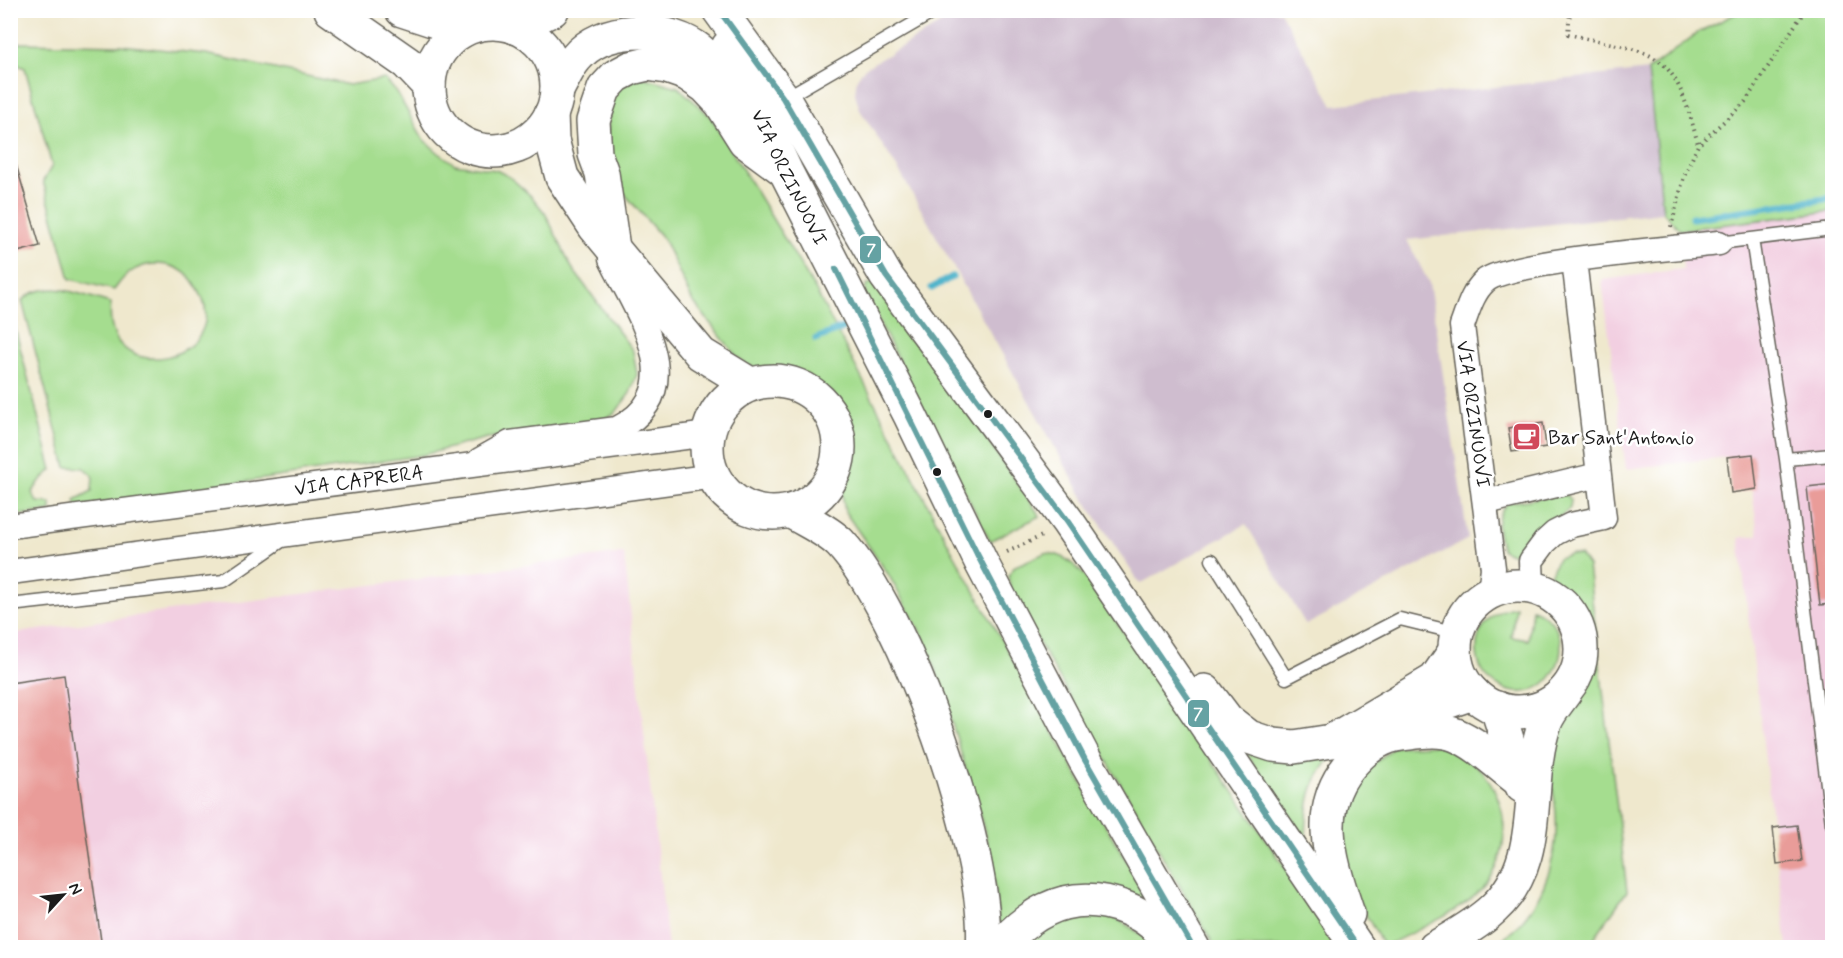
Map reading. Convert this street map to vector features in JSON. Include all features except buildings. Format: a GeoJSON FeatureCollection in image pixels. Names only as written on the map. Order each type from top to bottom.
{"type":"FeatureCollection","features":[{"type":"Feature","properties":{"kind":"main road"},"geometry":{"type":"LineString","coordinates":[[331,10],[407,63],[429,86]]}},
{"type":"Feature","properties":{"kind":"main road"},"geometry":{"type":"LineString","coordinates":[[402,10],[463,30]]}},
{"type":"Feature","properties":{"kind":"main road"},"geometry":{"type":"LineString","coordinates":[[515,27],[552,10]]}},
{"type":"Feature","properties":{"kind":"main road","name":"VIA ORZINUOVI"},"geometry":{"type":"LineString","coordinates":[[710,10],[786,172],[982,564],[1086,760],[1194,948]]}},
{"type":"Feature","properties":{"kind":"main road","name":"VIA ORZINUOVI"},"geometry":{"type":"LineString","coordinates":[[719,10],[783,99],[886,276],[1068,522],[1358,948]]}},
{"type":"Feature","properties":{"kind":"main road"},"geometry":{"type":"LineString","coordinates":[[750,384],[701,354],[604,238],[562,177],[552,140],[554,102],[555,70],[546,51],[533,36],[515,27],[498,23],[480,24],[463,30],[449,40],[438,53],[431,69],[429,86],[432,105],[440,122],[452,136],[468,145],[486,150],[505,150],[524,143],[539,131],[554,102],[576,58],[594,43],[620,33],[644,32],[670,36],[695,46],[711,61],[756,138],[786,172]]}},
{"type":"Feature","properties":{"kind":"main road"},"geometry":{"type":"LineString","coordinates":[[604,238],[602,173],[595,154],[593,121],[604,88],[616,76],[631,68],[648,64],[668,67],[687,74],[706,87],[721,103],[745,141],[786,172]]}},
{"type":"Feature","properties":{"kind":"main road"},"geometry":{"type":"LineString","coordinates":[[505,150],[526,164],[562,177]]}},
{"type":"Feature","properties":{"kind":"main road"},"geometry":{"type":"LineString","coordinates":[[701,354],[712,423],[707,455],[714,476],[723,490],[736,502],[752,509],[771,513],[790,511],[811,501],[827,485],[836,468],[839,450],[838,431],[825,407],[804,388],[787,382],[768,380],[750,384],[725,400],[712,423]]}},
{"type":"Feature","properties":{"kind":"main road"},"geometry":{"type":"LineString","coordinates":[[827,485],[839,542],[893,626],[932,716],[959,803],[981,893],[983,948]]}},
{"type":"Feature","properties":{"kind":"main road"},"geometry":{"type":"LineString","coordinates":[[790,511],[839,542]]}},
{"type":"Feature","properties":{"kind":"main road"},"geometry":{"type":"LineString","coordinates":[[1127,609],[1168,641],[1227,720],[1249,737],[1273,745],[1294,747],[1332,741],[1435,680],[1456,642],[1468,611],[1490,592],[1509,586],[1532,587],[1560,601],[1573,617],[1579,630],[1581,658],[1574,678],[1545,722],[1531,810],[1532,830],[1523,864],[1510,889],[1494,908],[1472,926],[1435,948]]}},
{"type":"Feature","properties":{"kind":"main road"},"geometry":{"type":"LineString","coordinates":[[1456,642],[1462,677],[1485,700],[1531,810]]}},
{"type":"Feature","properties":{"kind":"main road"},"geometry":{"type":"LineString","coordinates":[[1358,948],[1331,863],[1327,838],[1328,812],[1332,793],[1345,770],[1367,747],[1388,736],[1426,709],[1485,700],[1518,712],[1549,704],[1566,690]]}},
{"type":"Feature","properties":{"kind":"main road"},"geometry":{"type":"LineString","coordinates":[[1388,736],[1438,731],[1454,734],[1477,745],[1498,765],[1519,780]]}},
{"type":"Feature","properties":{"kind":"main road"},"geometry":{"type":"LineString","coordinates":[[1000,948],[1023,924],[1044,911],[1064,903],[1084,901],[1108,903],[1129,909],[1150,921],[1168,938],[1173,948]]}},
{"type":"Feature","properties":{"kind":"street"},"geometry":{"type":"LineString","coordinates":[[465,467],[510,444],[617,429],[632,422],[652,398],[657,369],[651,342],[604,238]]}},
{"type":"Feature","properties":{"kind":"street","name":"VIA ORZINUOVI"},"geometry":{"type":"LineString","coordinates":[[1490,592],[1493,568],[1462,326],[1473,296],[1486,280],[1506,272],[1574,260],[1719,243]]}},
{"type":"Feature","properties":{"kind":"street"},"geometry":{"type":"LineString","coordinates":[[1532,587],[1532,561],[1545,542],[1555,533],[1571,525],[1604,518],[1574,260]]}},
{"type":"Feature","properties":{"kind":"street","name":"VIA CAPRERA"},"geometry":{"type":"LineString","coordinates":[[10,526],[465,467],[712,423]]}},
{"type":"Feature","properties":{"kind":"street","name":"VIA ORZINUOVI"},"geometry":{"type":"LineString","coordinates":[[1486,502],[1598,474]]}},
{"type":"Feature","properties":{"kind":"street"},"geometry":{"type":"LineString","coordinates":[[10,572],[714,476]]}},
{"type":"Feature","properties":{"kind":"lane"},"geometry":{"type":"LineString","coordinates":[[783,99],[937,10]]}},
{"type":"Feature","properties":{"kind":"lane"},"geometry":{"type":"LineString","coordinates":[[1719,243],[1833,229]]}},
{"type":"Feature","properties":{"kind":"lane"},"geometry":{"type":"LineString","coordinates":[[1752,239],[1786,459],[1833,824]]}},
{"type":"Feature","properties":{"kind":"lane"},"geometry":{"type":"LineString","coordinates":[[1786,459],[1833,455]]}},
{"type":"Feature","properties":{"kind":"lane"},"geometry":{"type":"LineString","coordinates":[[10,605],[225,581],[294,533]]}},
{"type":"Feature","properties":{"kind":"lane"},"geometry":{"type":"LineString","coordinates":[[1212,560],[1286,678],[1400,619],[1456,642]]}},
{"type":"Feature","properties":{"kind":"path"},"geometry":{"type":"LineString","coordinates":[[1570,10],[1568,34],[1647,53],[1669,68],[1687,105],[1698,145]]}},
{"type":"Feature","properties":{"kind":"path"},"geometry":{"type":"LineString","coordinates":[[1666,250],[1684,177],[1698,145],[1745,102],[1805,10]]}},
{"type":"Feature","properties":{"kind":"path"},"geometry":{"type":"LineString","coordinates":[[982,564],[1068,522]]}},
{"type":"Feature","properties":{"kind":"shaded area"},"geometry":{"type":"Polygon","coordinates":[[[963,11],[1280,11],[1333,105],[1648,70],[1663,212],[1407,240],[1429,283],[1468,539],[1306,625],[1246,524],[1140,584],[1084,499],[901,174],[860,110],[855,93],[857,78],[865,68],[963,11]]]}},
{"type":"Feature","properties":{"kind":"shaded area"},"geometry":{"type":"Polygon","coordinates":[[[1832,211],[1832,947],[1787,947],[1739,538],[1758,535],[1752,490],[1731,493],[1727,457],[1626,469],[1602,280],[1683,269],[1680,230],[1832,211]]]}},
{"type":"Feature","properties":{"kind":"shaded area"},"geometry":{"type":"Polygon","coordinates":[[[624,553],[668,947],[11,947],[10,634],[184,609],[624,553]]]}},
{"type":"Feature","properties":{"kind":"green space"},"geometry":{"type":"Polygon","coordinates":[[[1743,10],[1832,11],[1832,211],[1680,230],[1663,212],[1648,70],[1699,32],[1743,10]]]}},
{"type":"Feature","properties":{"kind":"green space"},"geometry":{"type":"Polygon","coordinates":[[[17,43],[120,45],[206,54],[348,85],[385,79],[397,93],[424,140],[439,153],[455,164],[496,170],[510,177],[532,197],[545,213],[572,268],[633,351],[637,374],[630,393],[616,412],[597,424],[487,438],[423,455],[77,507],[75,500],[92,491],[93,476],[84,468],[66,467],[22,301],[41,290],[52,289],[111,303],[114,332],[127,350],[146,358],[168,356],[188,347],[202,331],[205,309],[194,283],[188,276],[181,270],[164,264],[137,268],[129,273],[114,290],[70,279],[43,181],[52,166],[25,68],[11,62],[10,52],[17,43]]]}},
{"type":"Feature","properties":{"kind":"green space"},"geometry":{"type":"Polygon","coordinates":[[[638,76],[678,87],[711,117],[815,289],[949,545],[1104,823],[1160,916],[1131,897],[999,930],[993,872],[986,836],[935,667],[921,633],[888,574],[845,512],[840,481],[846,443],[843,422],[835,401],[822,386],[805,374],[749,366],[737,357],[692,300],[664,240],[604,170],[612,90],[638,76]]]}},
{"type":"Feature","properties":{"kind":"green space"},"geometry":{"type":"Polygon","coordinates":[[[874,282],[881,286],[1040,516],[990,541],[865,294],[866,286],[874,282]]]}},
{"type":"Feature","properties":{"kind":"green space"},"geometry":{"type":"Polygon","coordinates":[[[10,309],[52,470],[40,481],[32,493],[37,502],[51,503],[51,511],[10,516],[10,309]]]}},
{"type":"Feature","properties":{"kind":"green space"},"geometry":{"type":"Polygon","coordinates":[[[1566,494],[1571,500],[1570,508],[1521,551],[1511,554],[1502,550],[1498,520],[1507,503],[1566,494]]]}},
{"type":"Feature","properties":{"kind":"green space"},"geometry":{"type":"Polygon","coordinates":[[[1045,553],[1062,557],[1085,576],[1340,947],[1215,947],[1040,645],[1010,587],[1008,576],[1015,566],[1045,553]]]}},
{"type":"Feature","properties":{"kind":"green space"},"geometry":{"type":"Polygon","coordinates":[[[1571,554],[1580,555],[1588,566],[1627,891],[1588,947],[1489,948],[1507,936],[1522,921],[1544,886],[1551,866],[1556,824],[1549,752],[1553,739],[1580,691],[1587,669],[1590,647],[1586,625],[1578,609],[1550,575],[1558,558],[1571,554]]]}},
{"type":"Feature","properties":{"kind":"green space"},"geometry":{"type":"Polygon","coordinates":[[[1516,607],[1511,637],[1528,640],[1532,609],[1549,619],[1558,634],[1561,650],[1557,666],[1548,680],[1535,689],[1519,692],[1500,687],[1489,679],[1481,668],[1477,649],[1485,624],[1498,613],[1516,607]]]}},
{"type":"Feature","properties":{"kind":"green space"},"geometry":{"type":"Polygon","coordinates":[[[1341,745],[1323,768],[1313,788],[1308,811],[1306,840],[1243,749],[1341,745]]]}},
{"type":"Feature","properties":{"kind":"green space"},"geometry":{"type":"Polygon","coordinates":[[[1435,745],[1459,754],[1472,762],[1485,774],[1494,789],[1501,806],[1504,824],[1500,859],[1493,875],[1473,898],[1449,914],[1384,947],[1342,872],[1345,788],[1394,747],[1435,745]]]}},
{"type":"Feature","properties":{"kind":"green space"},"geometry":{"type":"Polygon","coordinates":[[[1110,914],[1162,948],[1014,948],[1051,918],[1110,914]]]}},
{"type":"Feature","properties":{"kind":"waterway"},"geometry":{"type":"LineString","coordinates":[[1692,218],[1832,198]]}},
{"type":"Feature","properties":{"kind":"waterway"},"geometry":{"type":"LineString","coordinates":[[932,288],[952,277]]}},
{"type":"Feature","properties":{"kind":"waterway"},"geometry":{"type":"LineString","coordinates":[[816,339],[845,327]]}},
{"type":"Feature","properties":{"kind":"transit line","name":"7"},"geometry":{"type":"LineString","coordinates":[[719,10],[783,98],[886,276],[1068,522],[1358,948]]}},
{"type":"Feature","properties":{"kind":"transit line","name":"7"},"geometry":{"type":"LineString","coordinates":[[836,269],[977,554],[1085,760],[1193,948]]}},
{"type":"Feature","properties":{"kind":"place","name":"Bar Sant'Antonio"},"geometry":{"type":"Point","coordinates":[1527,437]}}]}
